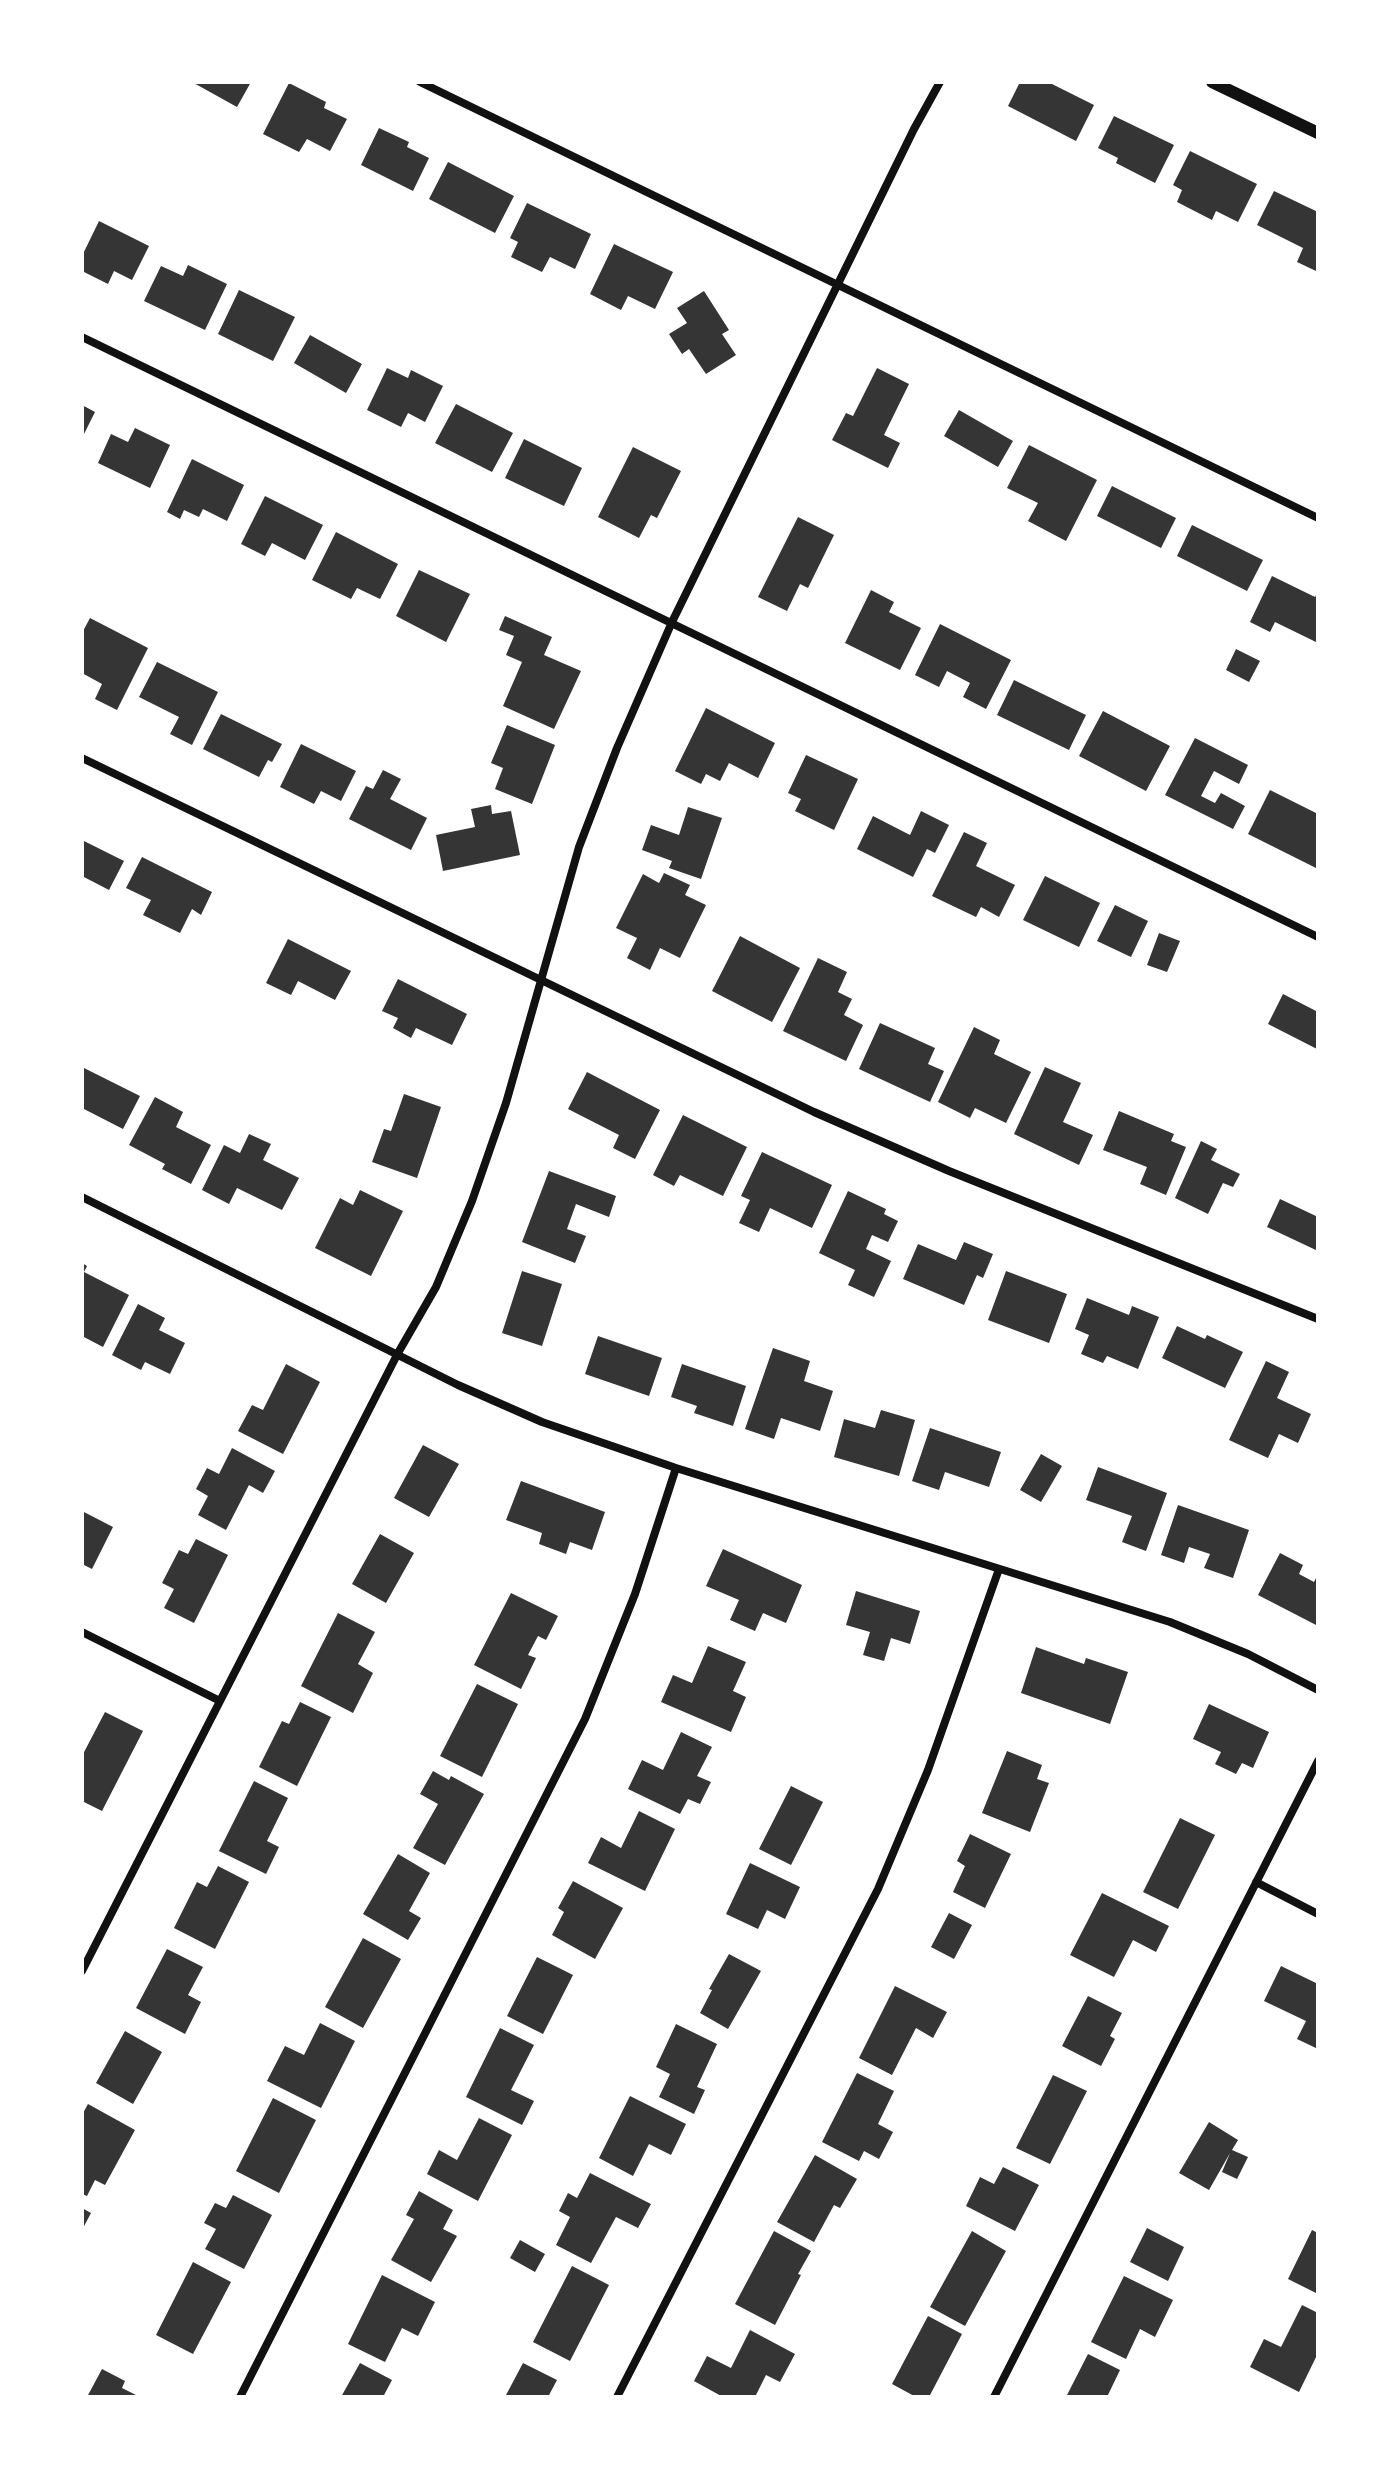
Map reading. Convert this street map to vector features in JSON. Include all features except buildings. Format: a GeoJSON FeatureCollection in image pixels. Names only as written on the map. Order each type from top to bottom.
{"type":"FeatureCollection","features":[{"type":"Feature","properties":{"kind":"street"},"geometry":{"type":"LineString","coordinates":[[420,82],[1318,518]]}},
{"type":"Feature","properties":{"kind":"street"},"geometry":{"type":"LineString","coordinates":[[82,1971],[398,1353],[436,1287],[472,1201],[506,1103],[579,847],[617,748],[672,622],[940,82]]}},
{"type":"Feature","properties":{"kind":"street"},"geometry":{"type":"LineString","coordinates":[[1212,82],[1318,133]]}},
{"type":"Feature","properties":{"kind":"street"},"geometry":{"type":"LineString","coordinates":[[82,337],[1318,937]]}},
{"type":"Feature","properties":{"kind":"street"},"geometry":{"type":"LineString","coordinates":[[82,758],[814,1112],[949,1171],[1318,1319]]}},
{"type":"Feature","properties":{"kind":"street"},"geometry":{"type":"LineString","coordinates":[[82,1197],[458,1385],[542,1422],[676,1468],[1170,1622],[1248,1654],[1318,1690]]}},
{"type":"Feature","properties":{"kind":"street"},"geometry":{"type":"LineString","coordinates":[[240,2397],[585,1719],[635,1594],[676,1468]]}},
{"type":"Feature","properties":{"kind":"street"},"geometry":{"type":"LineString","coordinates":[[617,2397],[878,1889],[928,1770],[999,1569]]}},
{"type":"Feature","properties":{"kind":"street"},"geometry":{"type":"LineString","coordinates":[[82,1632],[220,1701]]}},
{"type":"Feature","properties":{"kind":"street"},"geometry":{"type":"LineString","coordinates":[[994,2397],[1318,1761]]}},
{"type":"Feature","properties":{"kind":"street"},"geometry":{"type":"LineString","coordinates":[[1256,1882],[1318,1914]]}}]}
